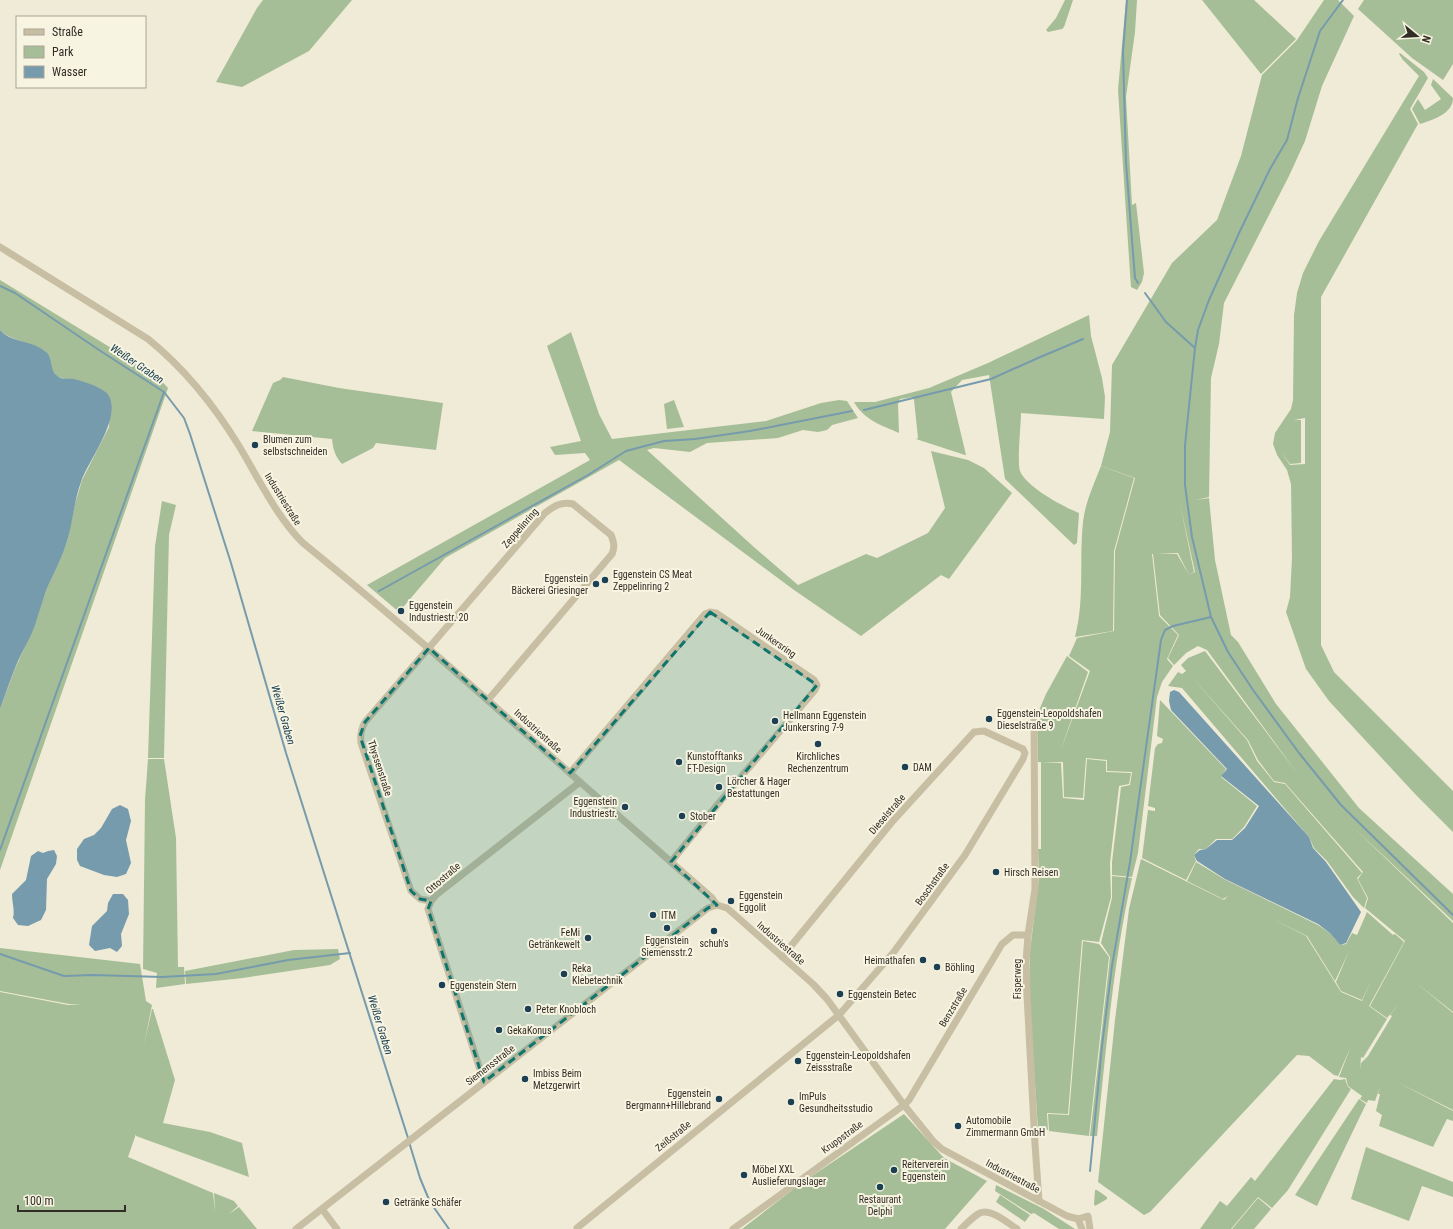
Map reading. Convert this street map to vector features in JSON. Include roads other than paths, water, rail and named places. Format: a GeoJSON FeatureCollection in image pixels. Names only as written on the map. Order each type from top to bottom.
{"type":"FeatureCollection","features":[{"type":"Feature","properties":{"kind":"street","name":"Industriestraße"},"geometry":{"type":"LineString","coordinates":[[0,247],[148,339],[163,351],[184,372],[210,402],[291,531],[303,543],[429,648],[672,862],[717,904],[727,908],[818,989],[839,1015],[904,1105],[933,1141],[942,1149],[1039,1201]]}},
{"type":"Feature","properties":{"kind":"street","name":"Zeppelinring"},"geometry":{"type":"LineString","coordinates":[[429,648],[545,513],[554,507],[567,503],[573,504],[611,535],[614,542],[612,554],[488,700]]}},
{"type":"Feature","properties":{"kind":"street","name":"Junkersring"},"geometry":{"type":"LineString","coordinates":[[570,773],[705,614],[710,612],[716,613],[814,680],[816,685],[815,690],[718,804],[672,862]]}},
{"type":"Feature","properties":{"kind":"street","name":"Thyssenstraße"},"geometry":{"type":"LineString","coordinates":[[429,648],[365,722],[360,736],[361,743],[411,890],[420,898],[431,901]]}},
{"type":"Feature","properties":{"kind":"street","name":"Fisperweg"},"geometry":{"type":"LineString","coordinates":[[1034,715],[1035,889],[1028,935],[1026,995],[1039,1201]]}},
{"type":"Feature","properties":{"kind":"street","name":"Dieselstraße"},"geometry":{"type":"LineString","coordinates":[[782,957],[892,822],[974,732],[984,731],[1023,749],[1025,754]]}},
{"type":"Feature","properties":{"kind":"street","name":"Boschstraße"},"geometry":{"type":"LineString","coordinates":[[839,1015],[893,953],[970,849],[1024,759],[1025,754]]}},
{"type":"Feature","properties":{"kind":"street","name":"Ottostraße"},"geometry":{"type":"LineString","coordinates":[[484,1082],[428,908],[436,895],[580,782]]}},
{"type":"Feature","properties":{"kind":"street","name":"Siemensstraße"},"geometry":{"type":"LineString","coordinates":[[296,1229],[708,908],[717,904]]}},
{"type":"Feature","properties":{"kind":"street","name":"Benzstraße"},"geometry":{"type":"LineString","coordinates":[[904,1105],[909,1100],[1002,944],[1013,935],[1028,935]]}},
{"type":"Feature","properties":{"kind":"street","name":"Zeißstraße"},"geometry":{"type":"LineString","coordinates":[[577,1228],[839,1015]]}},
{"type":"Feature","properties":{"kind":"street","name":"Kruppstraße"},"geometry":{"type":"LineString","coordinates":[[733,1229],[904,1105]]}},
{"type":"Feature","properties":{"kind":"street"},"geometry":{"type":"LineString","coordinates":[[1039,1201],[1067,1216],[1078,1219],[1088,1216],[1090,1229]]}},
{"type":"Feature","properties":{"kind":"street"},"geometry":{"type":"LineString","coordinates":[[322,1209],[337,1229]]}},
{"type":"Feature","properties":{"kind":"street"},"geometry":{"type":"LineString","coordinates":[[961,1229],[978,1213],[984,1211],[990,1212],[1017,1229]]}},
{"type":"Feature","properties":{"kind":"street"},"geometry":{"type":"LineString","coordinates":[[1078,1219],[1082,1229]]}},
{"type":"Feature","properties":{"kind":"water"},"geometry":{"type":"Polygon","coordinates":[[[0,330],[16,340],[41,348],[50,357],[52,368],[59,377],[83,381],[103,390],[109,396],[112,406],[108,428],[81,482],[65,547],[46,591],[34,628],[15,667],[0,709],[0,330]]]}},
{"type":"Feature","properties":{"kind":"water"},"geometry":{"type":"Polygon","coordinates":[[[1174,690],[1179,692],[1309,837],[1313,848],[1326,862],[1361,912],[1346,943],[1340,945],[1330,933],[1318,924],[1225,879],[1197,861],[1194,855],[1200,850],[1206,849],[1217,840],[1232,840],[1245,828],[1259,806],[1221,776],[1227,769],[1171,710],[1169,701],[1170,692],[1174,690]]]}},
{"type":"Feature","properties":{"kind":"water"},"geometry":{"type":"Polygon","coordinates":[[[120,805],[128,809],[131,821],[126,840],[131,863],[126,874],[117,877],[104,875],[80,866],[77,860],[77,849],[84,839],[94,835],[101,828],[112,809],[120,805]]]}},
{"type":"Feature","properties":{"kind":"water"},"geometry":{"type":"Polygon","coordinates":[[[54,850],[57,856],[56,864],[47,879],[46,910],[41,920],[28,926],[18,925],[13,918],[14,912],[12,894],[26,880],[31,856],[38,851],[43,853],[54,850]]]}},
{"type":"Feature","properties":{"kind":"water"},"geometry":{"type":"Polygon","coordinates":[[[113,894],[123,894],[128,900],[129,914],[121,934],[122,946],[117,952],[110,948],[95,951],[89,945],[92,926],[107,911],[108,903],[113,894]]]}},
{"type":"Feature","properties":{"kind":"waterway"},"geometry":{"type":"LineString","coordinates":[[1127,0],[1123,52],[1126,163],[1135,278],[1138,283]]}},
{"type":"Feature","properties":{"kind":"waterway"},"geometry":{"type":"LineString","coordinates":[[1343,0],[1320,31],[1298,98],[1287,140],[1270,169],[1240,231],[1209,300],[1198,330],[1185,445],[1185,485],[1192,537],[1211,617],[1228,652],[1253,690],[1299,753],[1341,805],[1453,915]]}},
{"type":"Feature","properties":{"kind":"waterway","name":"Weißer Graben"},"geometry":{"type":"LineString","coordinates":[[0,286],[15,293],[164,392],[184,418],[231,563],[286,753],[408,1138]]}},
{"type":"Feature","properties":{"kind":"waterway"},"geometry":{"type":"LineString","coordinates":[[1145,293],[1166,322],[1195,348]]}},
{"type":"Feature","properties":{"kind":"waterway"},"geometry":{"type":"LineString","coordinates":[[864,410],[991,379],[1083,339]]}},
{"type":"Feature","properties":{"kind":"waterway"},"geometry":{"type":"LineString","coordinates":[[0,850],[164,392]]}},
{"type":"Feature","properties":{"kind":"waterway"},"geometry":{"type":"LineString","coordinates":[[379,591],[588,475],[626,451],[664,441],[695,439],[750,431],[852,411]]}},
{"type":"Feature","properties":{"kind":"waterway"},"geometry":{"type":"LineString","coordinates":[[1090,1171],[1102,1046],[1112,966],[1130,862],[1161,640],[1165,630],[1173,626],[1211,617]]}},
{"type":"Feature","properties":{"kind":"waterway"},"geometry":{"type":"LineString","coordinates":[[0,954],[64,976],[94,975],[162,977],[216,974],[288,960],[350,953]]}},
{"type":"Feature","properties":{"kind":"waterway","name":"Weißer Graben"},"geometry":{"type":"LineString","coordinates":[[409,1142],[420,1178],[430,1202],[449,1229]]}},
{"type":"Feature","properties":{"kind":"place","name":"Blumen zum selbstschneiden"},"geometry":{"type":"Point","coordinates":[255,445]}},
{"type":"Feature","properties":{"kind":"place","name":"Eggenstein CS Meat Zeppelinring 2"},"geometry":{"type":"Point","coordinates":[605,580]}},
{"type":"Feature","properties":{"kind":"place","name":"Eggenstein Bäckerei Griesinger"},"geometry":{"type":"Point","coordinates":[596,584]}},
{"type":"Feature","properties":{"kind":"place","name":"Eggenstein Industriestr. 20"},"geometry":{"type":"Point","coordinates":[401,611]}},
{"type":"Feature","properties":{"kind":"place","name":"Eggenstein-Leopoldshafen Dieselstraße 9"},"geometry":{"type":"Point","coordinates":[989,719]}},
{"type":"Feature","properties":{"kind":"place","name":"Hellmann Eggenstein Junkersring 7-9"},"geometry":{"type":"Point","coordinates":[775,721]}},
{"type":"Feature","properties":{"kind":"place","name":"Kirchliches Rechenzentrum"},"geometry":{"type":"Point","coordinates":[818,744]}},
{"type":"Feature","properties":{"kind":"place","name":"Kunstofftanks FT-Design"},"geometry":{"type":"Point","coordinates":[679,762]}},
{"type":"Feature","properties":{"kind":"place","name":"DAM"},"geometry":{"type":"Point","coordinates":[905,767]}},
{"type":"Feature","properties":{"kind":"place","name":"Lörcher & Hager Bestattungen"},"geometry":{"type":"Point","coordinates":[719,787]}},
{"type":"Feature","properties":{"kind":"place","name":"Eggenstein Industriestr."},"geometry":{"type":"Point","coordinates":[625,807]}},
{"type":"Feature","properties":{"kind":"place","name":"Stober"},"geometry":{"type":"Point","coordinates":[682,816]}},
{"type":"Feature","properties":{"kind":"place","name":"Hirsch Reisen"},"geometry":{"type":"Point","coordinates":[996,872]}},
{"type":"Feature","properties":{"kind":"place","name":"Eggenstein Eggolit"},"geometry":{"type":"Point","coordinates":[731,901]}},
{"type":"Feature","properties":{"kind":"place","name":"ITM"},"geometry":{"type":"Point","coordinates":[653,915]}},
{"type":"Feature","properties":{"kind":"place","name":"Eggenstein Siemensstr.2"},"geometry":{"type":"Point","coordinates":[667,928]}},
{"type":"Feature","properties":{"kind":"place","name":"schuh's"},"geometry":{"type":"Point","coordinates":[714,931]}},
{"type":"Feature","properties":{"kind":"place","name":"FeMi Getränkewelt"},"geometry":{"type":"Point","coordinates":[588,938]}},
{"type":"Feature","properties":{"kind":"place","name":"Heimathafen"},"geometry":{"type":"Point","coordinates":[923,960]}},
{"type":"Feature","properties":{"kind":"place","name":"Böhling"},"geometry":{"type":"Point","coordinates":[937,967]}},
{"type":"Feature","properties":{"kind":"place","name":"Reka Klebetechnik"},"geometry":{"type":"Point","coordinates":[564,974]}},
{"type":"Feature","properties":{"kind":"place","name":"Eggenstein Stern"},"geometry":{"type":"Point","coordinates":[442,985]}},
{"type":"Feature","properties":{"kind":"place","name":"Eggenstein Betec"},"geometry":{"type":"Point","coordinates":[840,994]}},
{"type":"Feature","properties":{"kind":"place","name":"Peter Knobloch"},"geometry":{"type":"Point","coordinates":[528,1009]}},
{"type":"Feature","properties":{"kind":"place","name":"GekaKonus"},"geometry":{"type":"Point","coordinates":[499,1030]}},
{"type":"Feature","properties":{"kind":"place","name":"Eggenstein-Leopoldshafen Zeissstraße"},"geometry":{"type":"Point","coordinates":[798,1061]}},
{"type":"Feature","properties":{"kind":"place","name":"Imbiss Beim Metzgerwirt"},"geometry":{"type":"Point","coordinates":[525,1079]}},
{"type":"Feature","properties":{"kind":"place","name":"Eggenstein Bergmann+Hillebrand"},"geometry":{"type":"Point","coordinates":[719,1099]}},
{"type":"Feature","properties":{"kind":"place","name":"ImPuls Gesundheitsstudio"},"geometry":{"type":"Point","coordinates":[791,1102]}},
{"type":"Feature","properties":{"kind":"place","name":"Automobile Zimmermann GmbH"},"geometry":{"type":"Point","coordinates":[958,1126]}},
{"type":"Feature","properties":{"kind":"place","name":"Reiterverein Eggenstein"},"geometry":{"type":"Point","coordinates":[894,1170]}},
{"type":"Feature","properties":{"kind":"place","name":"Möbel XXL Auslieferungslager"},"geometry":{"type":"Point","coordinates":[744,1175]}},
{"type":"Feature","properties":{"kind":"place","name":"Restaurant Delphi"},"geometry":{"type":"Point","coordinates":[880,1187]}},
{"type":"Feature","properties":{"kind":"place","name":"Getränke Schäfer"},"geometry":{"type":"Point","coordinates":[386,1202]}}]}
